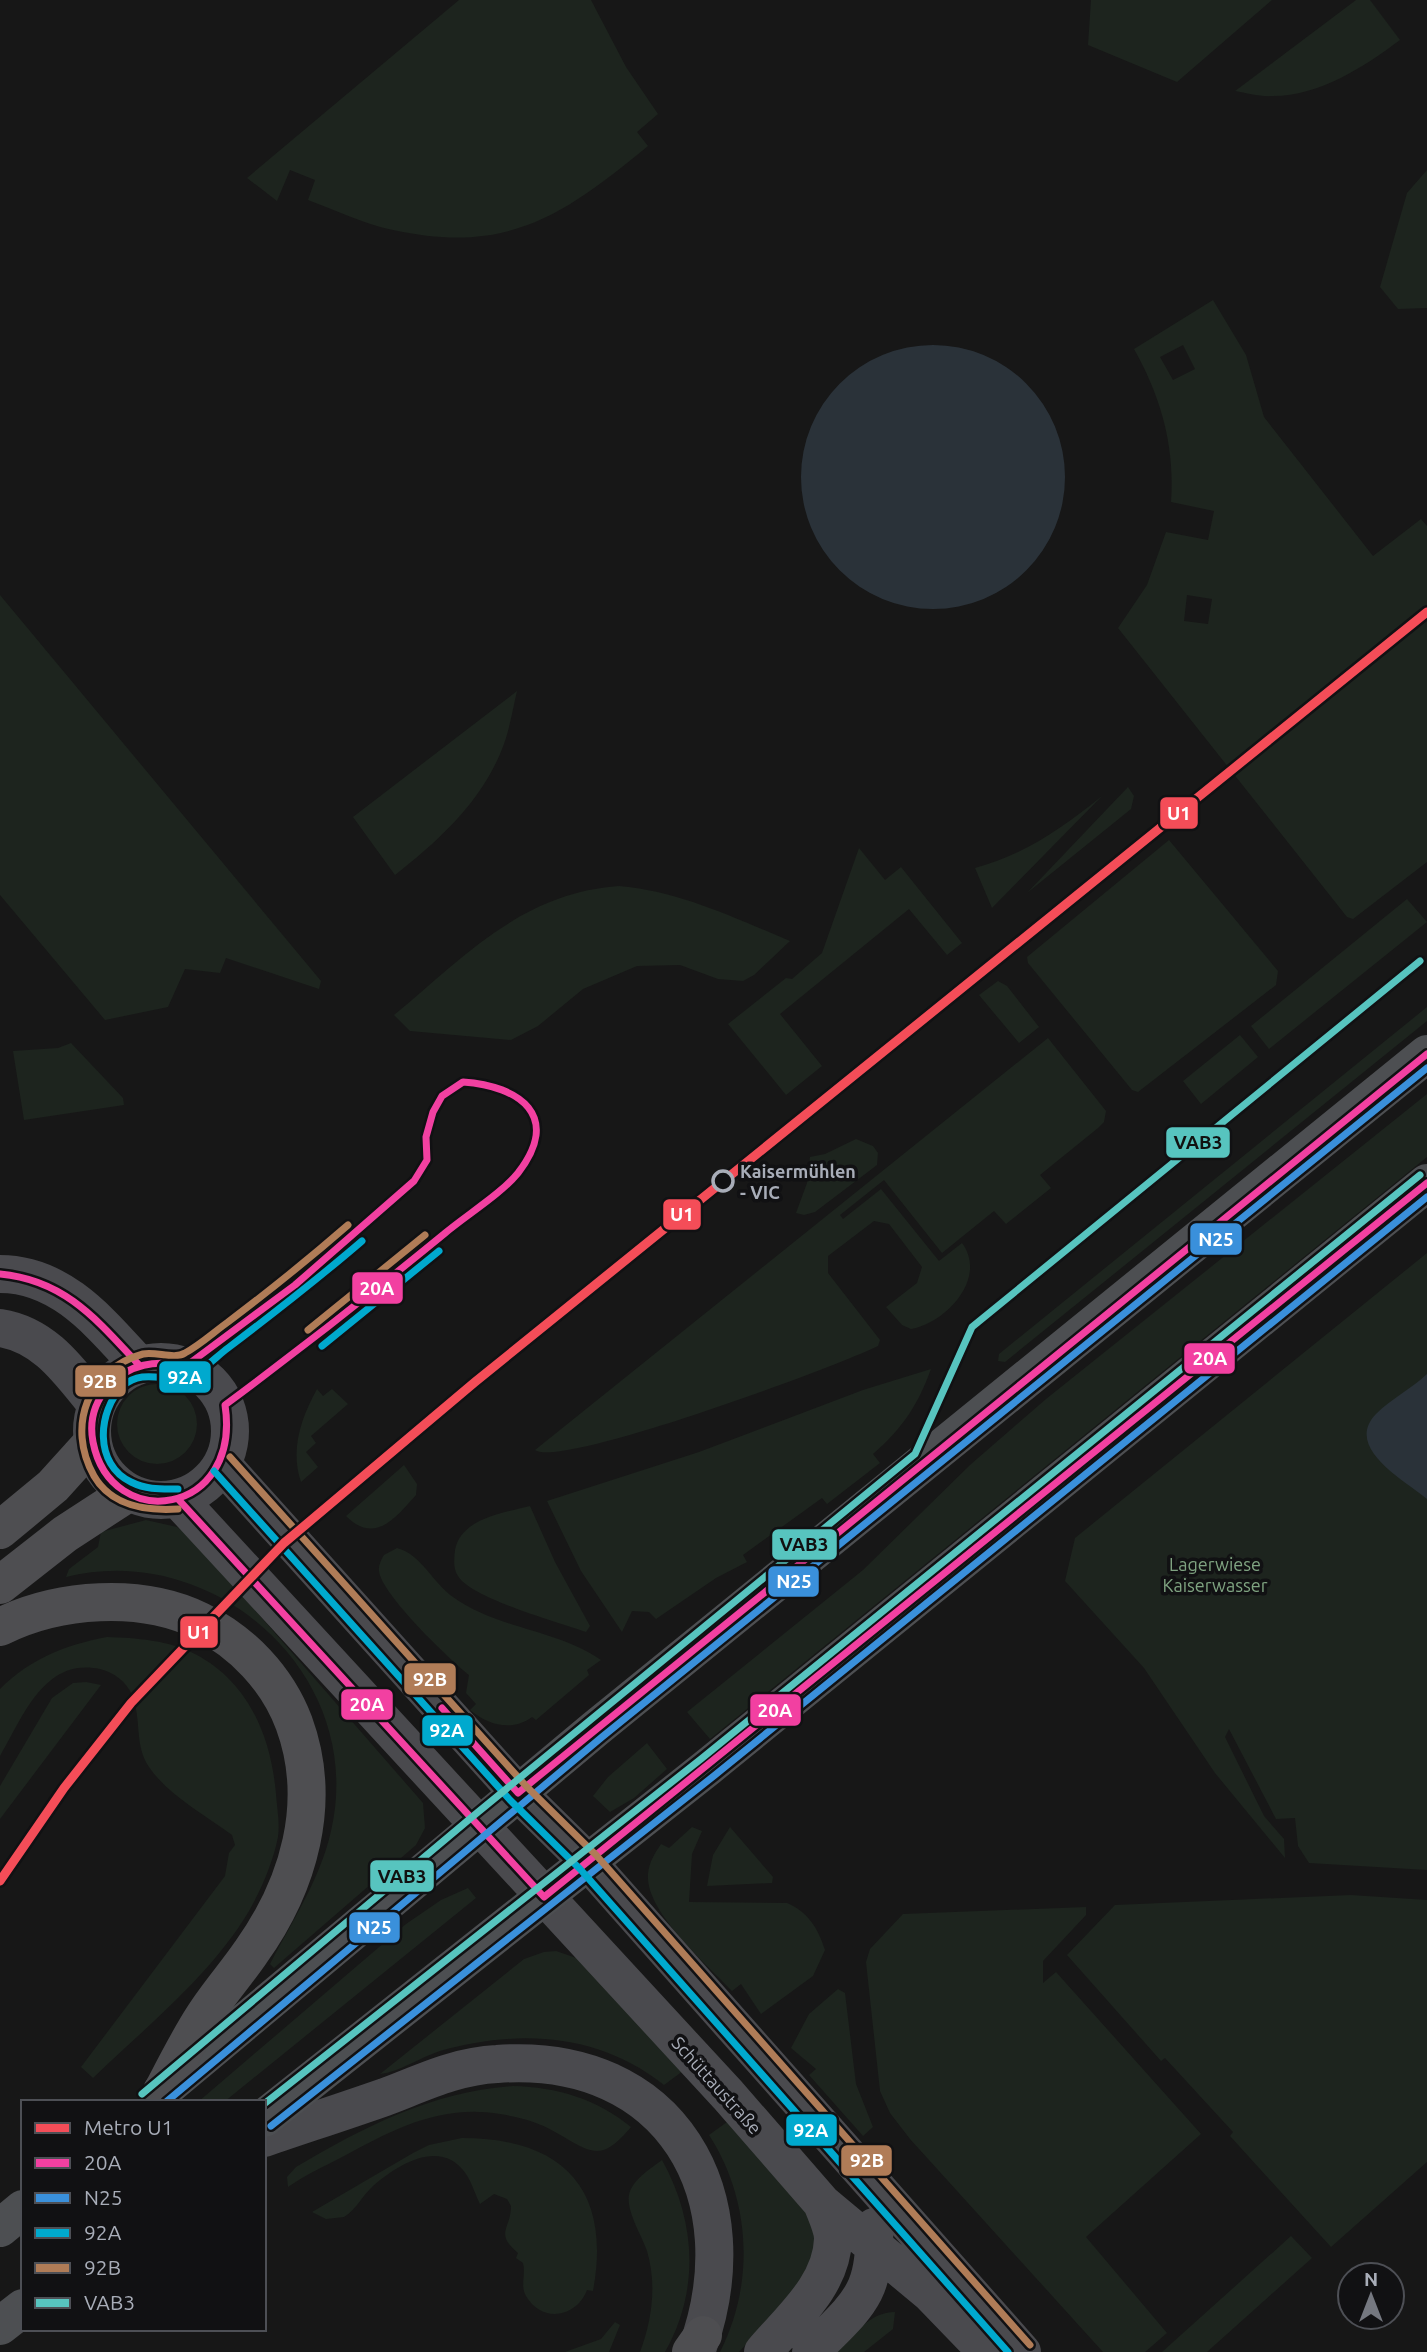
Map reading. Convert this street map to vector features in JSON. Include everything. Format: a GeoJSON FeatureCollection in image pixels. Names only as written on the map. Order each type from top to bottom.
{"type":"FeatureCollection","features":[{"type":"Feature","properties":{"kind":"highway"},"geometry":{"type":"LineString","coordinates":[[0,1530],[52,1486],[91,1444]]}},
{"type":"Feature","properties":{"kind":"highway"},"geometry":{"type":"LineString","coordinates":[[0,1585],[65,1534],[128,1493]]}},
{"type":"Feature","properties":{"kind":"highway"},"geometry":{"type":"LineString","coordinates":[[0,1627],[20,1617],[72,1606],[110,1602],[151,1605],[186,1614],[223,1632],[253,1658],[274,1684],[290,1714],[304,1750],[309,1786],[304,1827],[292,1874],[276,1911],[253,1951],[204,2016],[156,2096]]}},
{"type":"Feature","properties":{"kind":"highway"},"geometry":{"type":"LineString","coordinates":[[0,1650],[72,1606]]}},
{"type":"Feature","properties":{"kind":"main road"},"geometry":{"type":"LineString","coordinates":[[156,2096],[518,1793],[1427,1054]]}},
{"type":"Feature","properties":{"kind":"main road"},"geometry":{"type":"LineString","coordinates":[[266,2116],[588,1862],[1427,1183]]}},
{"type":"Feature","properties":{"kind":"main road"},"geometry":{"type":"LineString","coordinates":[[0,1274],[31,1279],[72,1298],[139,1365]]}},
{"type":"Feature","properties":{"kind":"main road"},"geometry":{"type":"LineString","coordinates":[[0,1328],[27,1335],[42,1344],[56,1356],[96,1404]]}},
{"type":"Feature","properties":{"kind":"main road"},"geometry":{"type":"LineString","coordinates":[[163,1361],[186,1366],[201,1375],[218,1392],[230,1425],[230,1440],[222,1464],[206,1484],[178,1499],[151,1500],[128,1493],[103,1472],[91,1444],[96,1404],[114,1378],[139,1365],[163,1361]]}},
{"type":"Feature","properties":{"kind":"main road"},"geometry":{"type":"LineString","coordinates":[[222,1464],[518,1793],[588,1862],[861,2167],[987,2352]]}},
{"type":"Feature","properties":{"kind":"main road","name":"Schüttaustraße"},"geometry":{"type":"LineString","coordinates":[[178,1499],[729,2095],[822,2203],[879,2256]]}},
{"type":"Feature","properties":{"kind":"main road"},"geometry":{"type":"LineString","coordinates":[[266,2137],[386,2096],[445,2072],[494,2064],[541,2062],[576,2068],[620,2086],[663,2117],[687,2147],[706,2186],[713,2228],[712,2280],[697,2346]]}},
{"type":"Feature","properties":{"kind":"main road"},"geometry":{"type":"LineString","coordinates":[[811,2352],[869,2289],[879,2256],[874,2212],[861,2167]]}},
{"type":"Feature","properties":{"kind":"main road"},"geometry":{"type":"LineString","coordinates":[[763,2352],[817,2289],[830,2263],[833,2236],[822,2203]]}},
{"type":"Feature","properties":{"kind":"main road"},"geometry":{"type":"LineString","coordinates":[[0,2228],[21,2211]]}},
{"type":"Feature","properties":{"kind":"main road"},"geometry":{"type":"LineString","coordinates":[[817,2289],[839,2274],[879,2256],[921,2260],[942,2284],[1022,2352]]}},
{"type":"Feature","properties":{"kind":"main road"},"geometry":{"type":"LineString","coordinates":[[841,2321],[873,2297],[896,2290],[942,2284]]}},
{"type":"Feature","properties":{"kind":"main road"},"geometry":{"type":"LineString","coordinates":[[0,2326],[21,2310]]}},
{"type":"Feature","properties":{"kind":"green space"},"geometry":{"type":"Polygon","coordinates":[[[459,0],[591,0],[626,67],[658,114],[637,132],[648,146],[589,192],[561,209],[502,233],[470,237],[434,236],[371,224],[308,200],[315,180],[290,170],[277,201],[247,178],[459,0]]]}},
{"type":"Feature","properties":{"kind":"green space"},"geometry":{"type":"Polygon","coordinates":[[[1091,0],[1272,0],[1177,82],[1088,45],[1091,0]]]}},
{"type":"Feature","properties":{"kind":"green space"},"geometry":{"type":"Polygon","coordinates":[[[1356,0],[1370,0],[1400,40],[1356,70],[1307,91],[1268,96],[1235,91],[1356,0]]]}},
{"type":"Feature","properties":{"kind":"green space"},"geometry":{"type":"Polygon","coordinates":[[[1427,170],[1427,308],[1398,309],[1380,287],[1407,193],[1427,170]]]}},
{"type":"Feature","properties":{"kind":"green space"},"geometry":{"type":"Polygon","coordinates":[[[1213,300],[1246,355],[1264,417],[1373,556],[1421,519],[1427,526],[1427,862],[1353,919],[1347,917],[1118,628],[1147,585],[1166,532],[1208,540],[1214,511],[1171,502],[1171,461],[1164,422],[1152,385],[1134,349],[1213,300]],[[1183,345],[1160,357],[1173,380],[1195,369],[1183,345]],[[1187,595],[1184,621],[1208,624],[1212,599],[1187,595]]]}},
{"type":"Feature","properties":{"kind":"green space"},"geometry":{"type":"Polygon","coordinates":[[[0,595],[321,981],[319,989],[226,958],[220,973],[185,969],[168,1007],[105,1020],[0,895],[0,595]]]}},
{"type":"Feature","properties":{"kind":"green space"},"geometry":{"type":"Polygon","coordinates":[[[517,691],[504,744],[485,783],[459,817],[395,875],[353,817],[517,691]]]}},
{"type":"Feature","properties":{"kind":"green space"},"geometry":{"type":"Polygon","coordinates":[[[1128,787],[1134,796],[1131,809],[1027,893],[1128,787]]]}},
{"type":"Feature","properties":{"kind":"green space"},"geometry":{"type":"Polygon","coordinates":[[[1102,796],[992,908],[975,868],[1011,855],[1043,839],[1102,796]]]}},
{"type":"Feature","properties":{"kind":"green space"},"geometry":{"type":"Polygon","coordinates":[[[1169,840],[1278,971],[1276,985],[1138,1092],[1132,1090],[1028,963],[1027,957],[1169,840]]]}},
{"type":"Feature","properties":{"kind":"green space"},"geometry":{"type":"Polygon","coordinates":[[[859,848],[885,880],[901,867],[962,943],[947,955],[909,909],[780,1014],[822,1066],[786,1095],[728,1024],[786,978],[792,979],[822,953],[859,848]]]}},
{"type":"Feature","properties":{"kind":"green space"},"geometry":{"type":"Polygon","coordinates":[[[619,886],[663,893],[685,900],[790,941],[754,975],[743,981],[718,979],[680,965],[637,966],[583,989],[538,1026],[511,1040],[410,1031],[394,1015],[471,950],[524,914],[584,891],[619,886]]]}},
{"type":"Feature","properties":{"kind":"green space"},"geometry":{"type":"Polygon","coordinates":[[[1407,899],[1427,922],[1269,1049],[1251,1026],[1407,899]]]}},
{"type":"Feature","properties":{"kind":"green space"},"geometry":{"type":"Polygon","coordinates":[[[998,981],[1007,986],[1039,1027],[1019,1043],[979,995],[998,981]]]}},
{"type":"Feature","properties":{"kind":"green space"},"geometry":{"type":"Polygon","coordinates":[[[1427,1007],[1427,1021],[1005,1362],[998,1361],[999,1354],[1427,1007]]]}},
{"type":"Feature","properties":{"kind":"green space"},"geometry":{"type":"Polygon","coordinates":[[[1240,1035],[1258,1057],[1201,1104],[1183,1081],[1240,1035]]]}},
{"type":"Feature","properties":{"kind":"green space"},"geometry":{"type":"Polygon","coordinates":[[[1048,1038],[1106,1111],[1104,1122],[1098,1128],[1040,1175],[1051,1188],[1006,1224],[994,1211],[942,1253],[884,1180],[840,1215],[843,1219],[881,1189],[939,1261],[962,1243],[969,1256],[967,1284],[959,1297],[937,1318],[911,1329],[902,1325],[886,1307],[917,1283],[922,1267],[889,1224],[874,1221],[828,1256],[828,1273],[880,1340],[878,1346],[759,1393],[644,1431],[556,1452],[535,1450],[1048,1038]]]}},
{"type":"Feature","properties":{"kind":"green space"},"geometry":{"type":"Polygon","coordinates":[[[71,1043],[123,1098],[124,1105],[24,1120],[13,1051],[58,1048],[71,1043]]]}},
{"type":"Feature","properties":{"kind":"green space"},"geometry":{"type":"Polygon","coordinates":[[[1427,1094],[1427,1157],[710,1739],[687,1712],[863,1570],[970,1465],[1046,1399],[1427,1094]]]}},
{"type":"Feature","properties":{"kind":"green space"},"geometry":{"type":"Polygon","coordinates":[[[856,1139],[873,1146],[878,1153],[877,1165],[815,1212],[804,1215],[796,1213],[807,1183],[810,1157],[825,1154],[856,1139]]]}},
{"type":"Feature","properties":{"kind":"green space","name":"Lagerwiese Kaiserwasser"},"geometry":{"type":"Polygon","coordinates":[[[1427,1253],[1427,1870],[1309,1863],[1298,1846],[1295,1818],[1276,1819],[1229,1729],[1225,1737],[1264,1816],[1284,1839],[1285,1858],[1215,1773],[1144,1668],[1065,1581],[1075,1538],[1427,1253]]]}},
{"type":"Feature","properties":{"kind":"green space"},"geometry":{"type":"Polygon","coordinates":[[[931,1369],[908,1416],[873,1454],[880,1463],[827,1504],[822,1498],[743,1555],[747,1562],[716,1578],[656,1619],[649,1612],[632,1611],[622,1632],[581,1571],[547,1501],[699,1452],[863,1390],[931,1369]]]}},
{"type":"Feature","properties":{"kind":"green space"},"geometry":{"type":"Polygon","coordinates":[[[157,1384],[172,1387],[185,1396],[194,1409],[197,1424],[194,1439],[185,1452],[172,1461],[157,1464],[142,1461],[129,1452],[120,1439],[117,1424],[120,1409],[129,1396],[142,1387],[157,1384]]]}},
{"type":"Feature","properties":{"kind":"green space"},"geometry":{"type":"Polygon","coordinates":[[[317,1389],[323,1396],[332,1389],[348,1404],[311,1436],[316,1443],[306,1452],[318,1467],[301,1482],[297,1458],[299,1434],[317,1389]]]}},
{"type":"Feature","properties":{"kind":"green space"},"geometry":{"type":"Polygon","coordinates":[[[404,1465],[417,1484],[416,1495],[400,1513],[375,1528],[356,1524],[346,1516],[404,1465]]]}},
{"type":"Feature","properties":{"kind":"green space"},"geometry":{"type":"Polygon","coordinates":[[[530,1506],[555,1562],[590,1626],[586,1632],[480,1593],[466,1585],[456,1573],[455,1550],[466,1531],[485,1519],[530,1506]]]}},
{"type":"Feature","properties":{"kind":"green space"},"geometry":{"type":"Polygon","coordinates":[[[146,1520],[177,1527],[194,1540],[423,1803],[425,1828],[416,1845],[274,1968],[270,1964],[310,1889],[326,1850],[335,1808],[334,1754],[320,1705],[294,1661],[259,1624],[217,1596],[169,1578],[118,1571],[66,1577],[69,1569],[98,1547],[101,1532],[146,1520]]]}},
{"type":"Feature","properties":{"kind":"green space"},"geometry":{"type":"Polygon","coordinates":[[[397,1548],[413,1556],[446,1591],[470,1608],[565,1642],[601,1660],[587,1670],[589,1675],[536,1720],[532,1717],[516,1724],[500,1725],[484,1720],[470,1710],[476,1704],[466,1693],[469,1675],[403,1610],[383,1581],[379,1569],[381,1561],[384,1555],[397,1548]]]}},
{"type":"Feature","properties":{"kind":"green space"},"geometry":{"type":"Polygon","coordinates":[[[107,1637],[152,1641],[185,1649],[214,1666],[230,1680],[254,1713],[269,1752],[279,1831],[263,1884],[234,1934],[177,1999],[93,2078],[81,2067],[225,1876],[229,1853],[235,1845],[232,1835],[176,1796],[149,1767],[141,1750],[137,1713],[130,1690],[115,1675],[105,1670],[81,1668],[64,1672],[50,1681],[27,1708],[0,1756],[0,1689],[36,1661],[77,1644],[107,1637]]]}},
{"type":"Feature","properties":{"kind":"green space"},"geometry":{"type":"Polygon","coordinates":[[[73,1683],[101,1685],[0,1819],[0,1786],[52,1698],[73,1683]]]}},
{"type":"Feature","properties":{"kind":"green space"},"geometry":{"type":"Polygon","coordinates":[[[647,1743],[667,1769],[634,1798],[610,1812],[593,1796],[608,1777],[647,1743]]]}},
{"type":"Feature","properties":{"kind":"green space"},"geometry":{"type":"Polygon","coordinates":[[[692,1827],[702,1831],[692,1854],[689,1902],[787,1903],[806,1916],[825,1950],[813,1976],[761,2014],[741,1984],[732,1991],[680,1937],[656,1905],[650,1889],[648,1874],[661,1844],[669,1848],[692,1827]]]}},
{"type":"Feature","properties":{"kind":"green space"},"geometry":{"type":"Polygon","coordinates":[[[730,1827],[773,1877],[772,1883],[707,1886],[713,1855],[730,1827]]]}},
{"type":"Feature","properties":{"kind":"green space"},"geometry":{"type":"Polygon","coordinates":[[[468,1888],[476,1898],[226,2100],[200,2100],[406,1924],[441,1900],[468,1888]]]}},
{"type":"Feature","properties":{"kind":"green space"},"geometry":{"type":"Polygon","coordinates":[[[1351,1895],[1427,1900],[1427,2162],[1331,2247],[1230,2136],[1233,2132],[1165,2058],[1161,2061],[1067,1955],[1115,1905],[1351,1895]]]}},
{"type":"Feature","properties":{"kind":"green space"},"geometry":{"type":"Polygon","coordinates":[[[1086,1907],[1086,1915],[1043,1961],[1043,1983],[1056,1972],[1201,2134],[1086,2237],[1167,2333],[1145,2352],[1103,2352],[910,2139],[890,2113],[880,2091],[866,1962],[870,1949],[903,1914],[1086,1907]]]}},
{"type":"Feature","properties":{"kind":"green space"},"geometry":{"type":"Polygon","coordinates":[[[556,1951],[579,1959],[683,2071],[664,2085],[639,2068],[612,2055],[557,2040],[528,2038],[470,2044],[440,2051],[380,2074],[524,1959],[556,1951]]]}},
{"type":"Feature","properties":{"kind":"green space"},"geometry":{"type":"Polygon","coordinates":[[[838,1989],[845,1993],[856,2084],[873,2127],[863,2136],[809,2075],[816,2069],[791,2048],[809,2014],[838,1989]]]}},
{"type":"Feature","properties":{"kind":"green space"},"geometry":{"type":"Polygon","coordinates":[[[513,2086],[576,2096],[604,2109],[631,2127],[611,2146],[595,2151],[529,2120],[478,2112],[438,2116],[400,2128],[288,2187],[287,2177],[296,2167],[373,2125],[427,2103],[455,2095],[513,2086]]]}},
{"type":"Feature","properties":{"kind":"green space"},"geometry":{"type":"Polygon","coordinates":[[[727,2122],[806,2210],[817,2243],[804,2281],[739,2352],[720,2352],[739,2298],[743,2270],[740,2214],[723,2160],[709,2135],[727,2122]]]}},
{"type":"Feature","properties":{"kind":"green space"},"geometry":{"type":"Polygon","coordinates":[[[462,2138],[497,2140],[528,2148],[553,2160],[572,2176],[587,2198],[595,2224],[597,2255],[593,2291],[587,2290],[576,2306],[559,2314],[550,2314],[533,2305],[524,2292],[523,2263],[516,2258],[518,2253],[505,2235],[511,2206],[507,2199],[494,2194],[480,2204],[466,2174],[456,2163],[444,2157],[419,2158],[394,2170],[373,2186],[344,2217],[326,2219],[312,2212],[429,2145],[462,2138]]]}},
{"type":"Feature","properties":{"kind":"green space"},"geometry":{"type":"Polygon","coordinates":[[[662,2160],[682,2207],[687,2231],[688,2280],[684,2304],[665,2352],[640,2352],[648,2328],[652,2277],[647,2251],[630,2208],[629,2195],[638,2180],[662,2160]]]}},
{"type":"Feature","properties":{"kind":"green space"},"geometry":{"type":"Polygon","coordinates":[[[1291,2236],[1312,2258],[1207,2352],[1162,2352],[1291,2236]]]}},
{"type":"Feature","properties":{"kind":"green space"},"geometry":{"type":"Polygon","coordinates":[[[895,2312],[893,2329],[864,2352],[837,2352],[870,2320],[895,2312]]]}},
{"type":"Feature","properties":{"kind":"green space"},"geometry":{"type":"Polygon","coordinates":[[[615,2322],[620,2325],[609,2352],[565,2352],[601,2339],[615,2322]]]}},
{"type":"Feature","properties":{"kind":"shaded area"},"geometry":{"type":"Polygon","coordinates":[[[920,345],[946,345],[971,350],[995,360],[1027,383],[1043,403],[1055,426],[1063,451],[1063,503],[1055,528],[1043,551],[1027,571],[1007,587],[971,604],[946,609],[920,609],[895,604],[871,594],[839,571],[823,551],[806,515],[801,490],[801,464],[806,439],[816,415],[839,383],[859,367],[895,350],[920,345]]]}},
{"type":"Feature","properties":{"kind":"shaded area"},"geometry":{"type":"Polygon","coordinates":[[[1427,1374],[1427,1499],[1381,1462],[1367,1439],[1368,1427],[1376,1414],[1427,1374]]]}},
{"type":"Feature","properties":{"kind":"metro line","name":"U1"},"geometry":{"type":"LineString","coordinates":[[0,1881],[64,1788],[131,1703],[284,1543],[475,1382],[1427,612]]}},
{"type":"Feature","properties":{"kind":"transit line","name":"VAB3"},"geometry":{"type":"LineString","coordinates":[[142,2094],[472,1817],[915,1454],[972,1327],[1420,961]]}},
{"type":"Feature","properties":{"kind":"transit line","name":"20A"},"geometry":{"type":"LineString","coordinates":[[442,1708],[518,1793],[1427,1054]]}},
{"type":"Feature","properties":{"kind":"transit line","name":"N25"},"geometry":{"type":"LineString","coordinates":[[168,2100],[602,1737],[1427,1068]]}},
{"type":"Feature","properties":{"kind":"transit line","name":"20A"},"geometry":{"type":"LineString","coordinates":[[463,1082],[502,1090],[528,1108],[535,1120],[536,1135],[531,1153],[518,1173],[493,1197],[225,1405],[225,1442],[214,1471],[195,1490],[172,1500],[147,1500],[124,1491],[105,1471],[93,1442],[94,1413],[99,1399],[108,1387],[125,1373],[144,1365],[164,1363],[186,1366],[295,1285],[414,1181],[427,1160],[426,1137],[433,1112],[442,1096],[463,1082]]}},
{"type":"Feature","properties":{"kind":"transit line","name":"VAB3"},"geometry":{"type":"LineString","coordinates":[[266,2102],[701,1759],[1420,1175]]}},
{"type":"Feature","properties":{"kind":"transit line","name":"20A"},"geometry":{"type":"LineString","coordinates":[[178,1499],[544,1897],[1427,1183]]}},
{"type":"Feature","properties":{"kind":"transit line","name":"N25"},"geometry":{"type":"LineString","coordinates":[[271,2126],[715,1775],[1427,1197]]}},
{"type":"Feature","properties":{"kind":"transit line","name":"92B"},"geometry":{"type":"LineString","coordinates":[[178,1509],[143,1508],[120,1501],[110,1495],[94,1476],[82,1438],[87,1402],[96,1386],[108,1372],[124,1361],[143,1354],[176,1356],[191,1350],[274,1287],[348,1225]]}},
{"type":"Feature","properties":{"kind":"transit line","name":"92B"},"geometry":{"type":"LineString","coordinates":[[308,1330],[425,1235]]}},
{"type":"Feature","properties":{"kind":"transit line","name":"92A"},"geometry":{"type":"LineString","coordinates":[[178,1489],[154,1489],[137,1485],[119,1474],[110,1463],[103,1437],[104,1423],[114,1397],[131,1380],[148,1377],[182,1378],[200,1371],[362,1241]]}},
{"type":"Feature","properties":{"kind":"transit line","name":"92A"},"geometry":{"type":"LineString","coordinates":[[322,1346],[439,1251]]}},
{"type":"Feature","properties":{"kind":"transit line","name":"20A"},"geometry":{"type":"LineString","coordinates":[[0,1274],[43,1284],[78,1305],[139,1365]]}},
{"type":"Feature","properties":{"kind":"transit line","name":"92B"},"geometry":{"type":"LineString","coordinates":[[230,1457],[526,1786],[596,1855],[1030,2345]]}},
{"type":"Feature","properties":{"kind":"transit line","name":"92A"},"geometry":{"type":"LineString","coordinates":[[214,1471],[510,1800],[580,1869],[1008,2352]]}},
{"type":"Feature","properties":{"kind":"place","name":"Kaisermühlen - VIC"},"geometry":{"type":"Point","coordinates":[723,1181]}}]}
